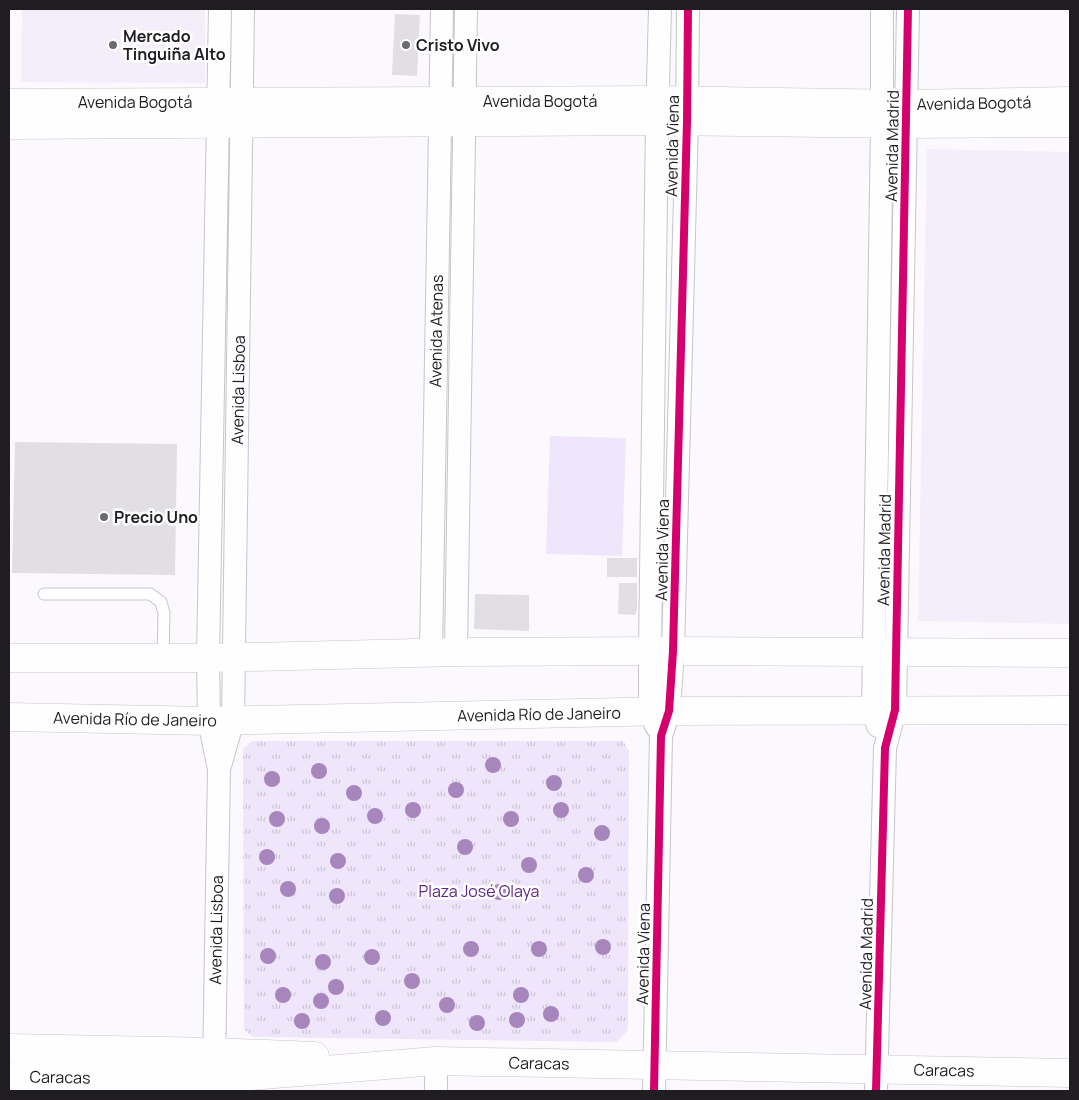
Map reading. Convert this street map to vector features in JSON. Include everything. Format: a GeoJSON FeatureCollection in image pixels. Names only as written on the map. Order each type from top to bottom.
{"type":"FeatureCollection","features":[{"type":"Feature","properties":{"kind":"street","name":"Avenida Lisboa"},"geometry":{"type":"LineString","coordinates":[[214,1085],[229,113],[220,9]]}},
{"type":"Feature","properties":{"kind":"street","name":"Avenida Lisboa"},"geometry":{"type":"LineString","coordinates":[[229,113],[243,9]]}},
{"type":"Feature","properties":{"kind":"street","name":"Avenida Atenas"},"geometry":{"type":"LineString","coordinates":[[442,9],[452,112],[443,652]]}},
{"type":"Feature","properties":{"kind":"street","name":"Avenida Atenas"},"geometry":{"type":"LineString","coordinates":[[452,112],[466,9]]}},
{"type":"Feature","properties":{"kind":"street","name":"Avenida Viena"},"geometry":{"type":"LineString","coordinates":[[660,9],[657,110],[662,651]]}},
{"type":"Feature","properties":{"kind":"street","name":"Avenida Viena"},"geometry":{"type":"LineString","coordinates":[[654,1078],[660,711],[687,111],[688,9]]}},
{"type":"Feature","properties":{"kind":"street","name":"Avenida Madrid"},"geometry":{"type":"LineString","coordinates":[[882,9],[894,114]]}},
{"type":"Feature","properties":{"kind":"street","name":"Avenida Madrid"},"geometry":{"type":"LineString","coordinates":[[877,1080],[885,748],[884,711],[894,114],[908,9]]}},
{"type":"Feature","properties":{"kind":"street","name":"Avenida Bogotá"},"geometry":{"type":"LineString","coordinates":[[894,114],[1070,101]]}},
{"type":"Feature","properties":{"kind":"street","name":"Avenida Bogotá"},"geometry":{"type":"LineString","coordinates":[[9,103],[229,113],[657,110],[894,114],[1070,123]]}},
{"type":"Feature","properties":{"kind":"street","name":"Avenida Bogotá"},"geometry":{"type":"LineString","coordinates":[[9,125],[229,113]]}},
{"type":"Feature","properties":{"kind":"street"},"geometry":{"type":"LineString","coordinates":[[9,658],[163,658],[443,652],[662,651],[1070,654]]}},
{"type":"Feature","properties":{"kind":"street","name":"Avenida Río de Janeiro"},"geometry":{"type":"LineString","coordinates":[[9,717],[221,720],[660,711],[1070,710]]}},
{"type":"Feature","properties":{"kind":"street"},"geometry":{"type":"LineString","coordinates":[[9,1048],[214,1052],[436,1062],[436,1091]]}},
{"type":"Feature","properties":{"kind":"street","name":"Caracas"},"geometry":{"type":"LineString","coordinates":[[9,1076],[214,1085],[436,1062],[654,1078],[877,1080],[1070,1073]]}},
{"type":"Feature","properties":{"kind":"lane"},"geometry":{"type":"LineString","coordinates":[[44,594],[150,594],[161,602],[164,613],[163,658]]}},
{"type":"Feature","properties":{"kind":"shaded area","name":"Mercado Tinguiña Alto"},"geometry":{"type":"Polygon","coordinates":[[[22,9],[205,9],[205,83],[21,82],[22,9]]]}},
{"type":"Feature","properties":{"kind":"shaded area"},"geometry":{"type":"Polygon","coordinates":[[[927,149],[1070,152],[1070,624],[918,621],[927,149]]]}},
{"type":"Feature","properties":{"kind":"green space"},"geometry":{"type":"Polygon","coordinates":[[[550,436],[626,438],[622,556],[546,554],[550,436]]]}},
{"type":"Feature","properties":{"kind":"green space","name":"Plaza José Olaya"},"geometry":{"type":"Polygon","coordinates":[[[252,741],[623,741],[629,751],[628,1030],[617,1042],[253,1037],[244,1029],[243,749],[252,741]]]}},
{"type":"Feature","properties":{"kind":"building","name":"Cristo Vivo"},"geometry":{"type":"Polygon","coordinates":[[[395,14],[420,15],[417,76],[392,75],[395,14]]]}},
{"type":"Feature","properties":{"kind":"building"},"geometry":{"type":"Polygon","coordinates":[[[15,442],[177,444],[175,575],[12,573],[15,442]]]}},
{"type":"Feature","properties":{"kind":"building"},"geometry":{"type":"Polygon","coordinates":[[[607,558],[637,558],[637,577],[607,577],[607,558]]]}},
{"type":"Feature","properties":{"kind":"building"},"geometry":{"type":"Polygon","coordinates":[[[619,583],[637,583],[637,610],[635,615],[618,614],[619,583]]]}},
{"type":"Feature","properties":{"kind":"building"},"geometry":{"type":"Polygon","coordinates":[[[475,594],[529,595],[529,631],[474,629],[475,594]]]}},
{"type":"Feature","properties":{"kind":"cycle path"},"geometry":{"type":"LineString","coordinates":[[654,1091],[661,736],[669,711],[673,651],[687,121],[688,9]]}},
{"type":"Feature","properties":{"kind":"cycle path"},"geometry":{"type":"LineString","coordinates":[[876,1091],[885,748],[895,710],[908,9]]}},
{"type":"Feature","properties":{"kind":"place","name":"Mercado Tinguiña Alto"},"geometry":{"type":"Point","coordinates":[113,45]}},
{"type":"Feature","properties":{"kind":"place","name":"Cristo Vivo"},"geometry":{"type":"Point","coordinates":[406,45]}},
{"type":"Feature","properties":{"kind":"place","name":"Precio Uno"},"geometry":{"type":"Point","coordinates":[104,517]}}]}
